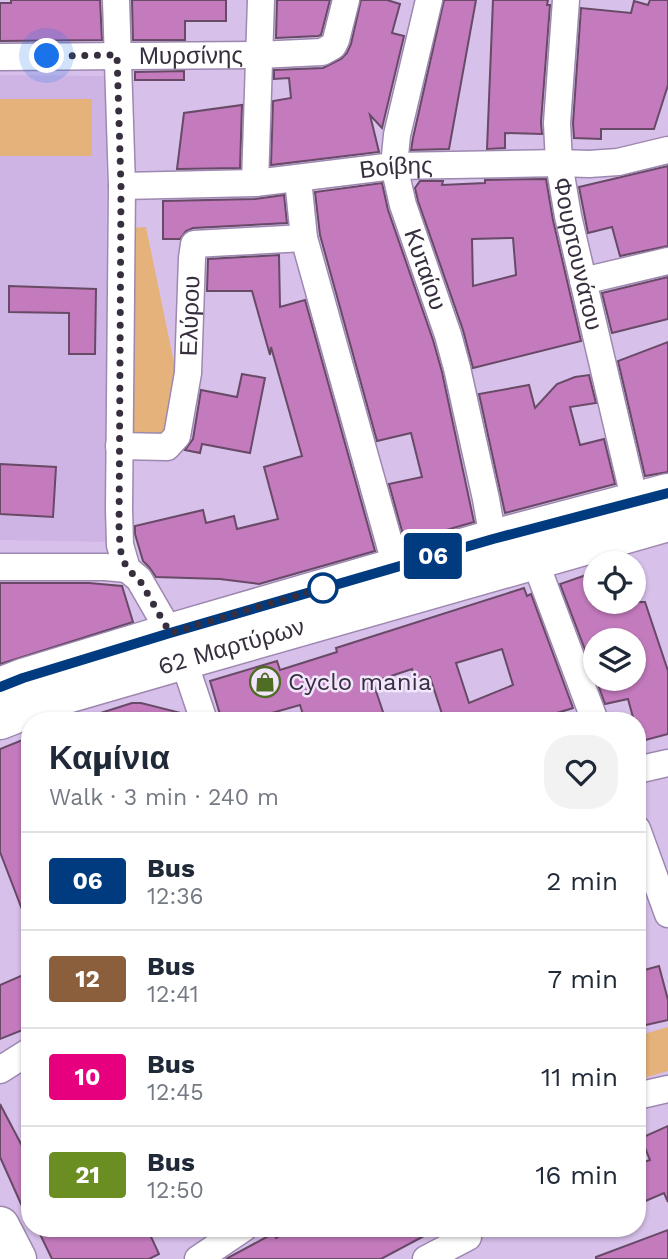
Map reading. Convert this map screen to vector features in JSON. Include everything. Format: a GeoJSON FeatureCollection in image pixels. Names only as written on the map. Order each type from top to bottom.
{"type":"FeatureCollection","features":[{"type":"Feature","properties":{"kind":"main road","name":"62 Μαρτύρων"},"geometry":{"type":"LineString","coordinates":[[0,720],[177,646],[396,567],[652,498]]}},
{"type":"Feature","properties":{"kind":"main road","name":"62 Μαρτύρων"},"geometry":{"type":"LineString","coordinates":[[0,687],[23,678],[177,646],[534,561],[668,522]]}},
{"type":"Feature","properties":{"kind":"main road"},"geometry":{"type":"LineString","coordinates":[[0,1226],[17,1259]]}},
{"type":"Feature","properties":{"kind":"street"},"geometry":{"type":"LineString","coordinates":[[116,0],[121,187],[121,553],[127,569],[139,579],[177,646],[202,712]]}},
{"type":"Feature","properties":{"kind":"street"},"geometry":{"type":"LineString","coordinates":[[255,183],[261,0]]}},
{"type":"Feature","properties":{"kind":"street","name":"Μυρσίνης"},"geometry":{"type":"LineString","coordinates":[[0,57],[323,52],[336,40],[346,0]]}},
{"type":"Feature","properties":{"kind":"street","name":"Κυταίου"},"geometry":{"type":"LineString","coordinates":[[429,0],[397,135],[394,166],[403,205],[457,368],[493,539]]}},
{"type":"Feature","properties":{"kind":"street","name":"Φουρτουνάτου"},"geometry":{"type":"LineString","coordinates":[[566,0],[557,123],[559,163],[568,216],[583,281],[652,498]]}},
{"type":"Feature","properties":{"kind":"street","name":"Βοίβης"},"geometry":{"type":"LineString","coordinates":[[121,187],[255,183],[394,166],[618,162],[666,146]]}},
{"type":"Feature","properties":{"kind":"street"},"geometry":{"type":"LineString","coordinates":[[298,179],[304,238],[396,567]]}},
{"type":"Feature","properties":{"kind":"street","name":"Ελύρου"},"geometry":{"type":"LineString","coordinates":[[119,446],[167,447],[177,436],[188,373],[194,244],[304,238]]}},
{"type":"Feature","properties":{"kind":"street"},"geometry":{"type":"LineString","coordinates":[[583,281],[668,261]]}},
{"type":"Feature","properties":{"kind":"street"},"geometry":{"type":"LineString","coordinates":[[534,561],[592,712]]}},
{"type":"Feature","properties":{"kind":"street"},"geometry":{"type":"LineString","coordinates":[[0,567],[127,569]]}},
{"type":"Feature","properties":{"kind":"street"},"geometry":{"type":"LineString","coordinates":[[646,768],[668,763]]}},
{"type":"Feature","properties":{"kind":"street"},"geometry":{"type":"LineString","coordinates":[[646,858],[668,914]]}},
{"type":"Feature","properties":{"kind":"street"},"geometry":{"type":"LineString","coordinates":[[0,1070],[21,1057]]}},
{"type":"Feature","properties":{"kind":"street"},"geometry":{"type":"LineString","coordinates":[[646,1094],[668,1089]]}},
{"type":"Feature","properties":{"kind":"street"},"geometry":{"type":"LineString","coordinates":[[198,1259],[231,1237]]}},
{"type":"Feature","properties":{"kind":"street"},"geometry":{"type":"LineString","coordinates":[[426,1259],[469,1242]]}},
{"type":"Feature","properties":{"kind":"shaded area"},"geometry":{"type":"Polygon","coordinates":[[[0,75],[106,76],[108,542],[0,540],[0,75]]]}},
{"type":"Feature","properties":{"kind":"shaded area"},"geometry":{"type":"Polygon","coordinates":[[[0,99],[92,99],[92,156],[0,156],[0,99]]]}},
{"type":"Feature","properties":{"kind":"shaded area"},"geometry":{"type":"Polygon","coordinates":[[[146,227],[178,382],[163,435],[128,434],[131,228],[146,227]]]}},
{"type":"Feature","properties":{"kind":"shaded area"},"geometry":{"type":"Polygon","coordinates":[[[668,1027],[668,1071],[646,1077],[646,1033],[668,1027]]]}},
{"type":"Feature","properties":{"kind":"building"},"geometry":{"type":"Polygon","coordinates":[[[11,0],[100,0],[102,40],[0,41],[0,3],[11,3],[11,0]]]}},
{"type":"Feature","properties":{"kind":"building"},"geometry":{"type":"Polygon","coordinates":[[[132,0],[226,0],[226,21],[185,21],[185,40],[133,40],[132,0]]]}},
{"type":"Feature","properties":{"kind":"building"},"geometry":{"type":"Polygon","coordinates":[[[277,0],[330,0],[321,35],[276,38],[277,0]]]}},
{"type":"Feature","properties":{"kind":"building"},"geometry":{"type":"Polygon","coordinates":[[[361,0],[387,0],[400,4],[392,33],[404,36],[382,128],[370,115],[379,152],[271,165],[273,101],[291,98],[289,78],[274,79],[274,70],[323,68],[341,59],[351,44],[361,0]]]}},
{"type":"Feature","properties":{"kind":"building"},"geometry":{"type":"Polygon","coordinates":[[[444,0],[476,0],[449,149],[411,150],[413,138],[444,0]]]}},
{"type":"Feature","properties":{"kind":"building"},"geometry":{"type":"Polygon","coordinates":[[[493,0],[548,0],[547,5],[550,5],[542,134],[505,133],[505,148],[487,149],[493,0]]]}},
{"type":"Feature","properties":{"kind":"building"},"geometry":{"type":"Polygon","coordinates":[[[650,0],[668,0],[668,85],[654,129],[601,129],[601,139],[574,138],[581,8],[631,13],[634,1],[648,5],[650,0]]]}},
{"type":"Feature","properties":{"kind":"building"},"geometry":{"type":"Polygon","coordinates":[[[184,71],[184,80],[135,80],[135,72],[184,71]]]}},
{"type":"Feature","properties":{"kind":"building"},"geometry":{"type":"Polygon","coordinates":[[[242,105],[240,168],[177,169],[184,113],[242,105]]]}},
{"type":"Feature","properties":{"kind":"building"},"geometry":{"type":"Polygon","coordinates":[[[668,166],[668,246],[620,256],[612,227],[588,233],[579,187],[668,166]]]}},
{"type":"Feature","properties":{"kind":"building"},"geometry":{"type":"Polygon","coordinates":[[[546,179],[581,341],[473,368],[463,330],[415,188],[420,181],[443,181],[442,185],[485,183],[485,180],[546,179]],[[513,238],[472,239],[473,286],[516,275],[513,238]]]}},
{"type":"Feature","properties":{"kind":"building"},"geometry":{"type":"Polygon","coordinates":[[[382,183],[388,210],[442,372],[474,522],[405,542],[389,484],[422,477],[411,433],[377,441],[320,235],[315,192],[382,183]]]}},
{"type":"Feature","properties":{"kind":"building"},"geometry":{"type":"Polygon","coordinates":[[[284,195],[287,223],[193,228],[186,231],[180,239],[163,239],[163,201],[255,199],[284,195]]]}},
{"type":"Feature","properties":{"kind":"building"},"geometry":{"type":"Polygon","coordinates":[[[279,255],[280,307],[305,300],[375,551],[259,584],[220,579],[156,577],[143,561],[135,526],[203,510],[206,523],[234,516],[237,529],[278,519],[264,467],[302,456],[271,347],[270,355],[252,291],[207,291],[208,259],[279,255]]]}},
{"type":"Feature","properties":{"kind":"building"},"geometry":{"type":"Polygon","coordinates":[[[668,277],[668,319],[612,333],[602,293],[668,277]]]}},
{"type":"Feature","properties":{"kind":"building"},"geometry":{"type":"Polygon","coordinates":[[[9,286],[96,289],[95,354],[69,354],[69,313],[9,312],[9,286]]]}},
{"type":"Feature","properties":{"kind":"building"},"geometry":{"type":"Polygon","coordinates":[[[668,342],[668,472],[645,476],[618,361],[668,342]]]}},
{"type":"Feature","properties":{"kind":"building"},"geometry":{"type":"Polygon","coordinates":[[[242,374],[265,378],[250,453],[202,444],[200,453],[185,450],[193,439],[201,390],[237,397],[242,374]]]}},
{"type":"Feature","properties":{"kind":"building"},"geometry":{"type":"Polygon","coordinates":[[[589,375],[596,403],[570,407],[580,445],[604,439],[615,484],[505,513],[479,394],[529,385],[535,408],[557,384],[589,375]]]}},
{"type":"Feature","properties":{"kind":"building"},"geometry":{"type":"Polygon","coordinates":[[[0,464],[56,467],[53,517],[0,514],[0,464]]]}},
{"type":"Feature","properties":{"kind":"building"},"geometry":{"type":"Polygon","coordinates":[[[583,576],[583,614],[646,614],[646,605],[668,671],[668,734],[646,740],[646,712],[632,712],[628,699],[605,704],[600,691],[646,691],[646,628],[583,628],[583,644],[560,584],[583,576]]]}},
{"type":"Feature","properties":{"kind":"building"},"geometry":{"type":"Polygon","coordinates":[[[0,583],[89,583],[122,586],[133,622],[0,664],[0,583]]]}},
{"type":"Feature","properties":{"kind":"building"},"geometry":{"type":"Polygon","coordinates":[[[524,588],[527,596],[531,594],[573,708],[560,712],[441,712],[430,677],[416,681],[412,669],[373,682],[383,712],[302,712],[300,705],[275,712],[219,712],[210,681],[277,661],[280,670],[337,652],[336,648],[524,588]],[[502,649],[456,663],[469,703],[513,685],[502,649]]]}},
{"type":"Feature","properties":{"kind":"building"},"geometry":{"type":"Polygon","coordinates":[[[132,703],[141,703],[177,712],[104,712],[132,703]]]}},
{"type":"Feature","properties":{"kind":"building"},"geometry":{"type":"Polygon","coordinates":[[[21,741],[21,907],[0,852],[0,749],[21,741]]]}},
{"type":"Feature","properties":{"kind":"building"},"geometry":{"type":"Polygon","coordinates":[[[659,966],[668,1000],[668,1020],[646,1025],[646,970],[659,966]]]}},
{"type":"Feature","properties":{"kind":"building"},"geometry":{"type":"Polygon","coordinates":[[[21,976],[21,1031],[0,1039],[0,985],[21,976]]]}},
{"type":"Feature","properties":{"kind":"building"},"geometry":{"type":"Polygon","coordinates":[[[0,1104],[21,1144],[21,1204],[0,1157],[0,1104]]]}},
{"type":"Feature","properties":{"kind":"building"},"geometry":{"type":"Polygon","coordinates":[[[668,1126],[668,1202],[664,1193],[646,1201],[646,1161],[650,1160],[646,1150],[646,1136],[668,1126]]]}},
{"type":"Feature","properties":{"kind":"building"},"geometry":{"type":"Polygon","coordinates":[[[668,1230],[668,1259],[596,1259],[596,1257],[668,1230]]]}},
{"type":"Feature","properties":{"kind":"building"},"geometry":{"type":"Polygon","coordinates":[[[41,1237],[151,1237],[159,1254],[149,1259],[52,1259],[41,1237]]]}},
{"type":"Feature","properties":{"kind":"building"},"geometry":{"type":"Polygon","coordinates":[[[267,1237],[422,1237],[381,1259],[226,1259],[267,1237]]]}},
{"type":"Feature","properties":{"kind":"bus line","name":"06"},"geometry":{"type":"LineString","coordinates":[[0,687],[170,633],[493,539],[668,493]]}},
{"type":"Feature","properties":{"kind":"place","name":"Cyclo mania"},"geometry":{"type":"Point","coordinates":[265,682]}},
{"type":"Feature","properties":{"kind":"route"},"geometry":{"type":"LineString","coordinates":[[47,56],[117,55],[121,187],[119,533],[121,553],[127,569],[139,579],[170,633],[323,588]]}}]}
